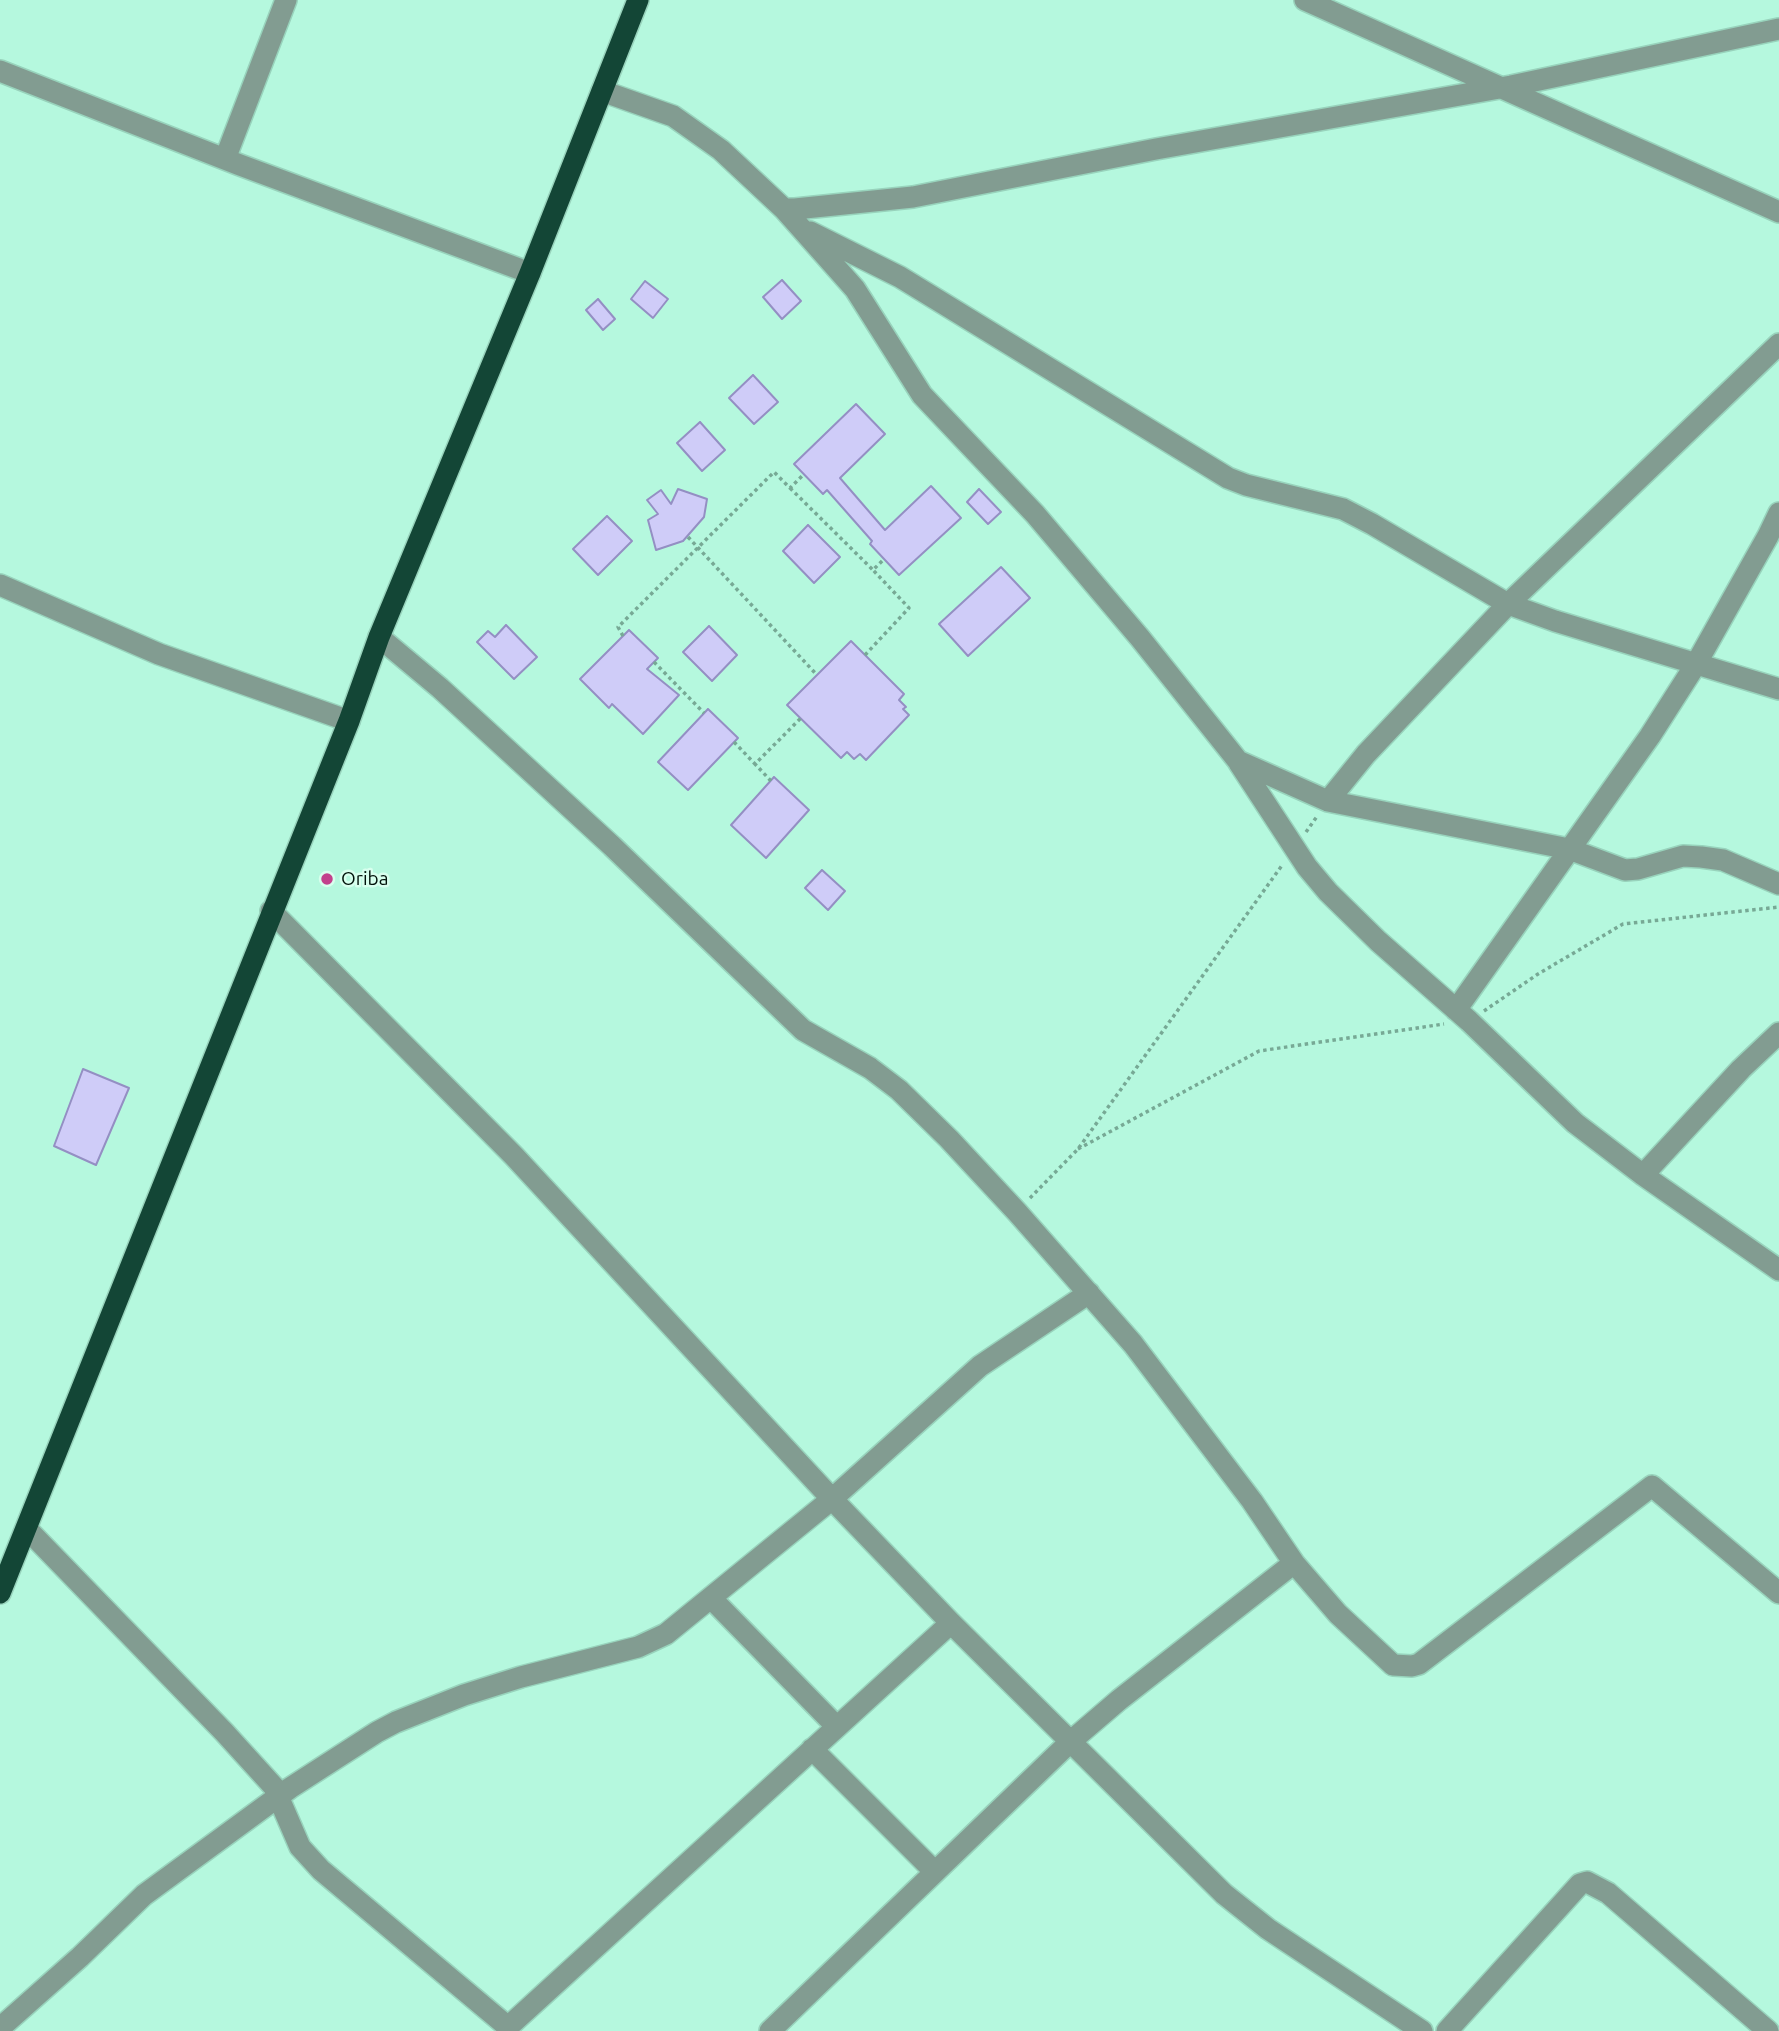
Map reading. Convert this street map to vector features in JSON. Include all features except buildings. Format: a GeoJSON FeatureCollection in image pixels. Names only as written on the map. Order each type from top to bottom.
{"type":"FeatureCollection","features":[{"type":"Feature","properties":{"kind":"highway"},"geometry":{"type":"LineString","coordinates":[[0,1593],[349,720],[379,638],[530,273],[638,0]]}},
{"type":"Feature","properties":{"kind":"street"},"geometry":{"type":"LineString","coordinates":[[226,159],[286,0]]}},
{"type":"Feature","properties":{"kind":"street"},"geometry":{"type":"LineString","coordinates":[[1305,0],[1779,212]]}},
{"type":"Feature","properties":{"kind":"street"},"geometry":{"type":"LineString","coordinates":[[784,209],[913,197],[1156,149],[1503,87],[1779,29]]}},
{"type":"Feature","properties":{"kind":"street"},"geometry":{"type":"LineString","coordinates":[[0,71],[530,273]]}},
{"type":"Feature","properties":{"kind":"street"},"geometry":{"type":"LineString","coordinates":[[602,91],[673,116],[721,150],[784,209],[855,289],[922,395],[1035,514],[1140,638],[1238,761],[1294,849],[1328,892],[1417,978],[1463,1015],[1575,1123],[1643,1175],[1779,1270]]}},
{"type":"Feature","properties":{"kind":"street"},"geometry":{"type":"LineString","coordinates":[[799,226],[901,277],[1228,478],[1343,509],[1508,604],[1555,621],[1779,689]]}},
{"type":"Feature","properties":{"kind":"street"},"geometry":{"type":"LineString","coordinates":[[1328,801],[1366,754],[1508,604],[1779,344]]}},
{"type":"Feature","properties":{"kind":"street"},"geometry":{"type":"LineString","coordinates":[[1463,1015],[1569,849],[1650,736],[1696,664],[1779,513]]}},
{"type":"Feature","properties":{"kind":"street"},"geometry":{"type":"LineString","coordinates":[[0,585],[159,654],[349,720]]}},
{"type":"Feature","properties":{"kind":"street"},"geometry":{"type":"LineString","coordinates":[[379,638],[440,688],[612,846],[803,1030],[870,1068],[899,1090],[949,1139],[1090,1293],[1165,1384],[1252,1501],[1294,1563],[1338,1614],[1393,1665],[1419,1664],[1652,1486],[1779,1593]]}},
{"type":"Feature","properties":{"kind":"street"},"geometry":{"type":"LineString","coordinates":[[1238,761],[1328,801],[1569,849],[1625,870],[1683,856],[1723,860],[1779,884]]}},
{"type":"Feature","properties":{"kind":"street"},"geometry":{"type":"LineString","coordinates":[[271,911],[514,1156],[832,1499],[951,1623],[1224,1894],[1268,1929],[1422,2031]]}},
{"type":"Feature","properties":{"kind":"street"},"geometry":{"type":"LineString","coordinates":[[1643,1175],[1741,1069],[1779,1033]]}},
{"type":"Feature","properties":{"kind":"street"},"geometry":{"type":"LineString","coordinates":[[0,2028],[80,1957],[144,1895],[329,1761],[396,1722],[464,1695],[521,1677],[638,1647],[666,1634],[832,1499],[980,1366],[1090,1293]]}},
{"type":"Feature","properties":{"kind":"street"},"geometry":{"type":"LineString","coordinates":[[27,1529],[239,1747],[279,1796],[300,1847],[321,1870],[508,2030],[951,1623]]}},
{"type":"Feature","properties":{"kind":"street"},"geometry":{"type":"LineString","coordinates":[[771,2031],[1070,1742],[1119,1700],[1294,1563]]}},
{"type":"Feature","properties":{"kind":"street"},"geometry":{"type":"LineString","coordinates":[[711,1598],[837,1727]]}},
{"type":"Feature","properties":{"kind":"street"},"geometry":{"type":"LineString","coordinates":[[812,1749],[935,1872]]}},
{"type":"Feature","properties":{"kind":"street"},"geometry":{"type":"LineString","coordinates":[[1447,2031],[1580,1884],[1587,1882],[1608,1892],[1768,2031]]}},
{"type":"Feature","properties":{"kind":"path"},"geometry":{"type":"LineString","coordinates":[[623,636],[618,627],[774,472],[909,608],[865,655]]}},
{"type":"Feature","properties":{"kind":"path"},"geometry":{"type":"LineString","coordinates":[[790,488],[804,474]]}},
{"type":"Feature","properties":{"kind":"path"},"geometry":{"type":"LineString","coordinates":[[688,537],[817,675]]}},
{"type":"Feature","properties":{"kind":"path"},"geometry":{"type":"LineString","coordinates":[[873,570],[884,559]]}},
{"type":"Feature","properties":{"kind":"path"},"geometry":{"type":"LineString","coordinates":[[654,662],[704,713]]}},
{"type":"Feature","properties":{"kind":"path"},"geometry":{"type":"LineString","coordinates":[[755,764],[801,719]]}},
{"type":"Feature","properties":{"kind":"path"},"geometry":{"type":"LineString","coordinates":[[734,742],[771,781]]}},
{"type":"Feature","properties":{"kind":"path"},"geometry":{"type":"LineString","coordinates":[[1017,1212],[1078,1149],[1328,801]]}},
{"type":"Feature","properties":{"kind":"path"},"geometry":{"type":"LineString","coordinates":[[1078,1149],[1259,1051],[1463,1015],[1623,924],[1779,907]]}},
{"type":"Feature","properties":{"kind":"place","name":"Oriba"},"geometry":{"type":"Point","coordinates":[327,879]}}]}
